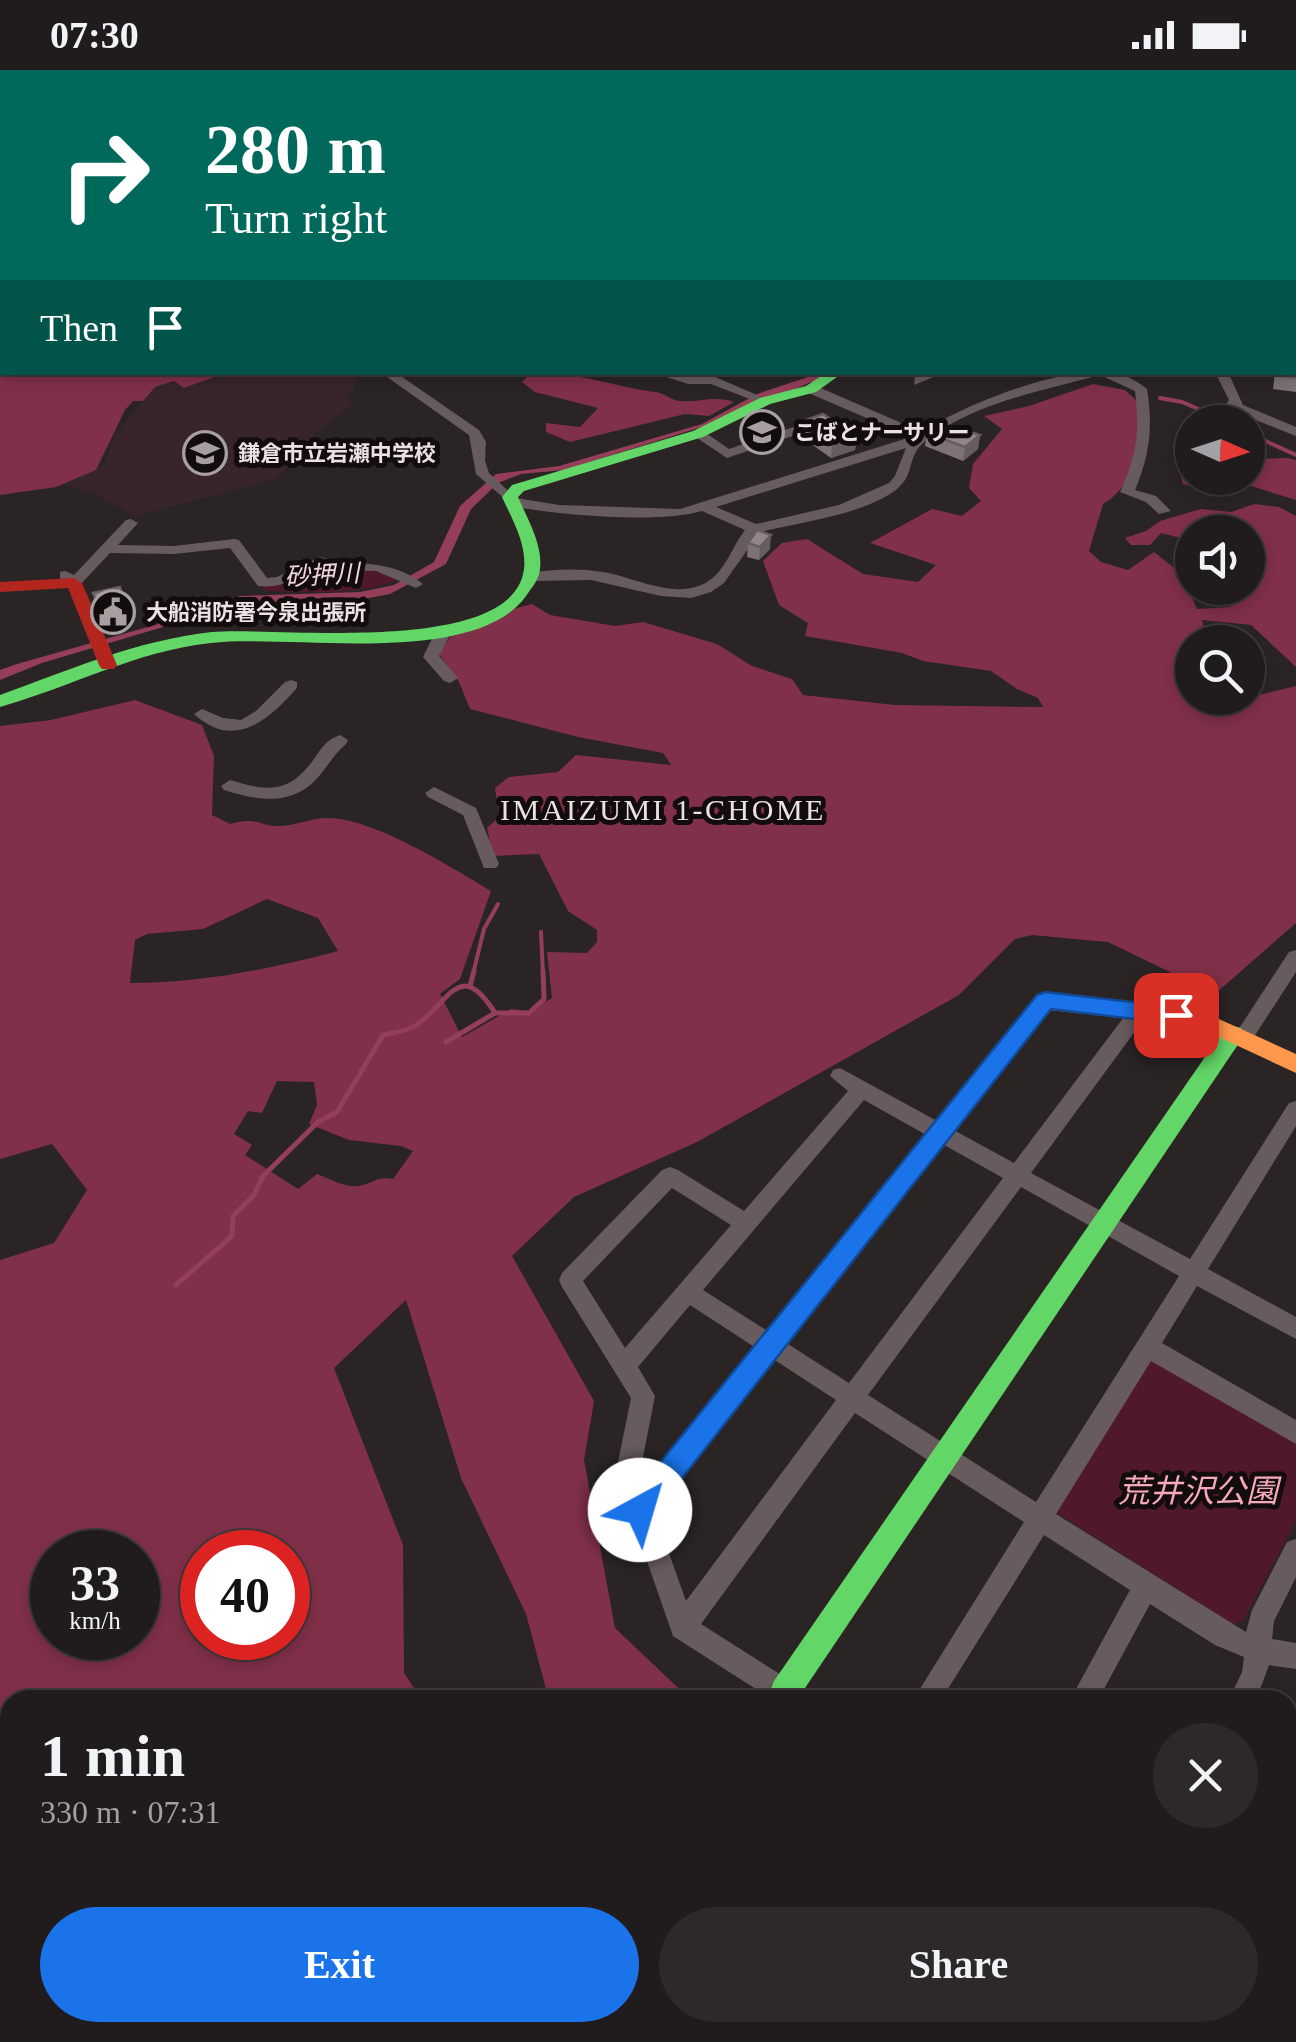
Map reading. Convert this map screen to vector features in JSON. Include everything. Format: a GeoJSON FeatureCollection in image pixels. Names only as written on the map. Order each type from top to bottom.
{"type":"FeatureCollection","features":[{"type":"Feature","properties":{"kind":"street"},"geometry":{"type":"LineString","coordinates":[[0,701],[101,650],[210,637],[444,631],[492,618],[510,605],[530,577],[526,541],[501,491],[479,470],[475,454],[480,442],[474,432],[390,375]]}},
{"type":"Feature","properties":{"kind":"street"},"geometry":{"type":"LineString","coordinates":[[669,375],[713,380],[760,398]]}},
{"type":"Feature","properties":{"kind":"street"},"geometry":{"type":"LineString","coordinates":[[501,491],[698,434],[760,398],[811,389],[832,375]]}},
{"type":"Feature","properties":{"kind":"street"},"geometry":{"type":"LineString","coordinates":[[530,577],[604,576],[642,589],[699,591],[720,579],[744,538],[755,529],[827,510],[897,484],[903,476],[907,452],[922,438],[981,405],[1086,375]]}},
{"type":"Feature","properties":{"kind":"street"},"geometry":{"type":"LineString","coordinates":[[1112,375],[1141,389],[1146,426],[1142,460],[1128,492],[1151,499],[1164,511]]}},
{"type":"Feature","properties":{"kind":"street"},"geometry":{"type":"LineString","coordinates":[[1225,375],[1236,401],[1233,404],[1296,432]]}},
{"type":"Feature","properties":{"kind":"street"},"geometry":{"type":"LineString","coordinates":[[811,389],[922,438]]}},
{"type":"Feature","properties":{"kind":"street"},"geometry":{"type":"LineString","coordinates":[[698,434],[727,454],[825,420]]}},
{"type":"Feature","properties":{"kind":"street"},"geometry":{"type":"LineString","coordinates":[[501,491],[578,510],[681,513],[922,438]]}},
{"type":"Feature","properties":{"kind":"street"},"geometry":{"type":"LineString","coordinates":[[706,508],[755,529]]}},
{"type":"Feature","properties":{"kind":"street"},"geometry":{"type":"LineString","coordinates":[[0,587],[70,579],[108,549],[131,523]]}},
{"type":"Feature","properties":{"kind":"street"},"geometry":{"type":"LineString","coordinates":[[108,549],[167,550],[226,542],[241,548],[263,583],[280,581],[320,561],[336,566],[379,567],[416,584]]}},
{"type":"Feature","properties":{"kind":"street"},"geometry":{"type":"LineString","coordinates":[[70,579],[79,588],[101,650]]}},
{"type":"Feature","properties":{"kind":"street"},"geometry":{"type":"LineString","coordinates":[[444,631],[432,657],[450,678]]}},
{"type":"Feature","properties":{"kind":"street"},"geometry":{"type":"LineString","coordinates":[[202,714],[224,726],[245,724],[258,719],[291,685]]}},
{"type":"Feature","properties":{"kind":"street"},"geometry":{"type":"LineString","coordinates":[[230,786],[268,798],[305,783],[328,753],[327,749],[340,740]]}},
{"type":"Feature","properties":{"kind":"street"},"geometry":{"type":"LineString","coordinates":[[434,792],[470,812],[490,864]]}},
{"type":"Feature","properties":{"kind":"street"},"geometry":{"type":"LineString","coordinates":[[791,1690],[1105,1223],[1238,1036],[1288,988],[1296,957]]}},
{"type":"Feature","properties":{"kind":"street"},"geometry":{"type":"LineString","coordinates":[[640,1510],[1045,1000],[1199,1018],[1296,1064]]}},
{"type":"Feature","properties":{"kind":"street"},"geometry":{"type":"LineString","coordinates":[[682,1627],[1140,1010]]}},
{"type":"Feature","properties":{"kind":"street"},"geometry":{"type":"LineString","coordinates":[[840,1076],[1294,1324]]}},
{"type":"Feature","properties":{"kind":"street"},"geometry":{"type":"LineString","coordinates":[[624,1366],[861,1089]]}},
{"type":"Feature","properties":{"kind":"street"},"geometry":{"type":"LineString","coordinates":[[932,1690],[1296,1109]]}},
{"type":"Feature","properties":{"kind":"street"},"geometry":{"type":"LineString","coordinates":[[747,1224],[670,1176],[570,1280],[643,1396],[628,1472],[682,1627],[778,1690]]}},
{"type":"Feature","properties":{"kind":"street"},"geometry":{"type":"LineString","coordinates":[[686,1291],[1224,1636],[1258,1650],[1296,1656]]}},
{"type":"Feature","properties":{"kind":"street"},"geometry":{"type":"LineString","coordinates":[[1147,1346],[1296,1433]]}},
{"type":"Feature","properties":{"kind":"street"},"geometry":{"type":"LineString","coordinates":[[1247,1690],[1255,1674],[1261,1619],[1296,1552]]}},
{"type":"Feature","properties":{"kind":"street"},"geometry":{"type":"LineString","coordinates":[[1089,1690],[1146,1586]]}},
{"type":"Feature","properties":{"kind":"shaded area"},"geometry":{"type":"Polygon","coordinates":[[[0,375],[220,375],[184,388],[174,381],[155,387],[143,401],[133,401],[96,470],[56,487],[0,495],[0,375]]]}},
{"type":"Feature","properties":{"kind":"shaded area","name":"鎌倉市立岩瀬中学校"},"geometry":{"type":"Polygon","coordinates":[[[220,375],[357,376],[353,391],[344,398],[353,405],[315,433],[315,440],[276,479],[136,516],[94,494],[63,485],[104,466],[114,436],[155,387],[175,381],[184,388],[220,375]]]}},
{"type":"Feature","properties":{"kind":"shaded area"},"geometry":{"type":"Polygon","coordinates":[[[529,375],[578,376],[679,401],[734,402],[709,416],[685,414],[570,442],[546,432],[546,423],[580,427],[598,408],[535,392],[522,382],[529,375]]]}},
{"type":"Feature","properties":{"kind":"shaded area","name":"砂押川"},"geometry":{"type":"Polygon","coordinates":[[[814,375],[827,375],[724,420],[564,470],[521,474],[498,483],[471,509],[446,564],[390,594],[358,600],[244,603],[42,663],[0,680],[0,670],[17,664],[169,621],[240,596],[360,592],[394,585],[434,562],[460,506],[496,474],[559,466],[702,424],[757,394],[814,375]]]}},
{"type":"Feature","properties":{"kind":"shaded area"},"geometry":{"type":"Polygon","coordinates":[[[1093,384],[1125,390],[1137,401],[1134,459],[1124,484],[1103,504],[1089,551],[1101,562],[1128,570],[1154,552],[1175,568],[1175,605],[1195,605],[1197,609],[1265,605],[1265,515],[1180,515],[1201,509],[1231,512],[1254,504],[1279,507],[1296,516],[1296,667],[1265,638],[1265,625],[1202,620],[1203,625],[1175,625],[1175,715],[1265,715],[1265,693],[1296,686],[1296,923],[1215,994],[1108,942],[1032,935],[1015,939],[959,995],[697,1142],[574,1197],[512,1256],[594,1401],[584,1460],[615,1628],[680,1690],[546,1690],[526,1614],[461,1478],[406,1300],[334,1368],[403,1545],[404,1673],[415,1690],[0,1690],[0,1260],[54,1243],[87,1190],[52,1144],[0,1159],[0,726],[51,720],[135,700],[202,725],[214,756],[212,815],[230,824],[254,821],[274,826],[322,818],[346,820],[412,846],[491,891],[460,979],[440,994],[462,1037],[511,1009],[529,1011],[552,998],[547,952],[587,953],[597,942],[597,930],[568,911],[539,854],[493,856],[487,828],[499,817],[495,788],[509,777],[558,772],[576,755],[671,765],[663,753],[578,737],[470,709],[459,682],[438,653],[462,622],[532,604],[550,615],[615,626],[643,622],[717,644],[752,666],[792,679],[803,695],[895,705],[1043,707],[1038,698],[991,671],[805,636],[808,623],[779,605],[763,561],[782,543],[807,539],[863,574],[918,582],[936,565],[870,543],[932,509],[962,516],[981,501],[969,488],[973,464],[1002,429],[984,416],[1029,406],[1093,384]],[[267,899],[203,929],[147,934],[135,940],[130,983],[235,974],[338,951],[318,918],[267,899]],[[277,1081],[262,1113],[248,1111],[234,1134],[252,1145],[245,1155],[298,1189],[317,1174],[354,1186],[393,1179],[413,1151],[349,1140],[309,1124],[317,1105],[314,1082],[277,1081]]]}},
{"type":"Feature","properties":{"kind":"shaded area"},"geometry":{"type":"Polygon","coordinates":[[[1265,459],[1296,460],[1296,500],[1265,490],[1265,459]]]}},
{"type":"Feature","properties":{"kind":"shaded area"},"geometry":{"type":"Polygon","coordinates":[[[1175,517],[1175,537],[1161,533],[1150,545],[1131,545],[1125,538],[1175,517]]]}},
{"type":"Feature","properties":{"kind":"green space"},"geometry":{"type":"Polygon","coordinates":[[[320,566],[377,569],[397,580],[365,589],[332,592],[265,591],[261,586],[320,566]]]}},
{"type":"Feature","properties":{"kind":"green space","name":"荒井沢公園"},"geometry":{"type":"Polygon","coordinates":[[[1153,1356],[1296,1439],[1296,1521],[1243,1621],[1233,1624],[1055,1512],[1153,1356]]]}},
{"type":"Feature","properties":{"kind":"building"},"geometry":{"type":"Polygon","coordinates":[[[823,414],[857,437],[832,445],[801,422],[823,414]]]}},
{"type":"Feature","properties":{"kind":"building"},"geometry":{"type":"Polygon","coordinates":[[[940,423],[980,435],[965,447],[927,433],[940,423]]]}},
{"type":"Feature","properties":{"kind":"building"},"geometry":{"type":"Polygon","coordinates":[[[757,530],[771,535],[760,547],[748,543],[757,530]]]}},
{"type":"Feature","properties":{"kind":"building"},"geometry":{"type":"Polygon","coordinates":[[[120,587],[125,604],[100,609],[93,593],[120,587]]]}},
{"type":"Feature","properties":{"kind":"waterway"},"geometry":{"type":"LineString","coordinates":[[1160,398],[1189,405]]}},
{"type":"Feature","properties":{"kind":"waterway"},"geometry":{"type":"LineString","coordinates":[[1265,441],[1296,455]]}},
{"type":"Feature","properties":{"kind":"waterway"},"geometry":{"type":"LineString","coordinates":[[473,974],[484,929],[498,904]]}},
{"type":"Feature","properties":{"kind":"waterway"},"geometry":{"type":"LineString","coordinates":[[541,932],[543,974]]}},
{"type":"Feature","properties":{"kind":"waterway"},"geometry":{"type":"LineString","coordinates":[[470,986],[474,971]]}},
{"type":"Feature","properties":{"kind":"waterway"},"geometry":{"type":"LineString","coordinates":[[495,1013],[529,1013],[544,999],[543,971]]}},
{"type":"Feature","properties":{"kind":"waterway"},"geometry":{"type":"LineString","coordinates":[[176,1285],[232,1236],[233,1216],[254,1195],[263,1176],[318,1122],[337,1112],[383,1035],[415,1026],[463,986],[483,996],[495,1013]]}},
{"type":"Feature","properties":{"kind":"waterway"},"geometry":{"type":"LineString","coordinates":[[446,1042],[495,1013]]}},
{"type":"Feature","properties":{"kind":"traffic: fast"},"geometry":{"type":"LineString","coordinates":[[0,701],[105,663],[186,641],[247,635],[387,637],[435,633],[477,623],[510,605],[530,578],[530,547],[510,497],[518,488],[698,434],[765,401],[811,389],[832,375]]}},
{"type":"Feature","properties":{"kind":"traffic: fast"},"geometry":{"type":"LineString","coordinates":[[786,1690],[1233,1034]]}},
{"type":"Feature","properties":{"kind":"traffic: fast"},"geometry":{"type":"LineString","coordinates":[[639,1510],[1017,1036]]}},
{"type":"Feature","properties":{"kind":"traffic: slow"},"geometry":{"type":"LineString","coordinates":[[1017,1036],[1045,1001],[1199,1018],[1296,1064]]}},
{"type":"Feature","properties":{"kind":"traffic: jam"},"geometry":{"type":"LineString","coordinates":[[0,587],[74,583],[108,665]]}},
{"type":"Feature","properties":{"kind":"place","name":"こばとナーサリー"},"geometry":{"type":"Point","coordinates":[762,432]}},
{"type":"Feature","properties":{"kind":"place","name":"鎌倉市立岩瀬中学校"},"geometry":{"type":"Point","coordinates":[205,453]}},
{"type":"Feature","properties":{"kind":"place","name":"大船消防署今泉出張所"},"geometry":{"type":"Point","coordinates":[113,612]}},
{"type":"Feature","properties":{"kind":"district","name":"IMAIZUMI 1-CHOME"},"geometry":{"type":"Point","coordinates":[663,809]}},
{"type":"Feature","properties":{"kind":"route"},"geometry":{"type":"LineString","coordinates":[[640,1510],[1045,1000],[1176,1015]]}}]}
